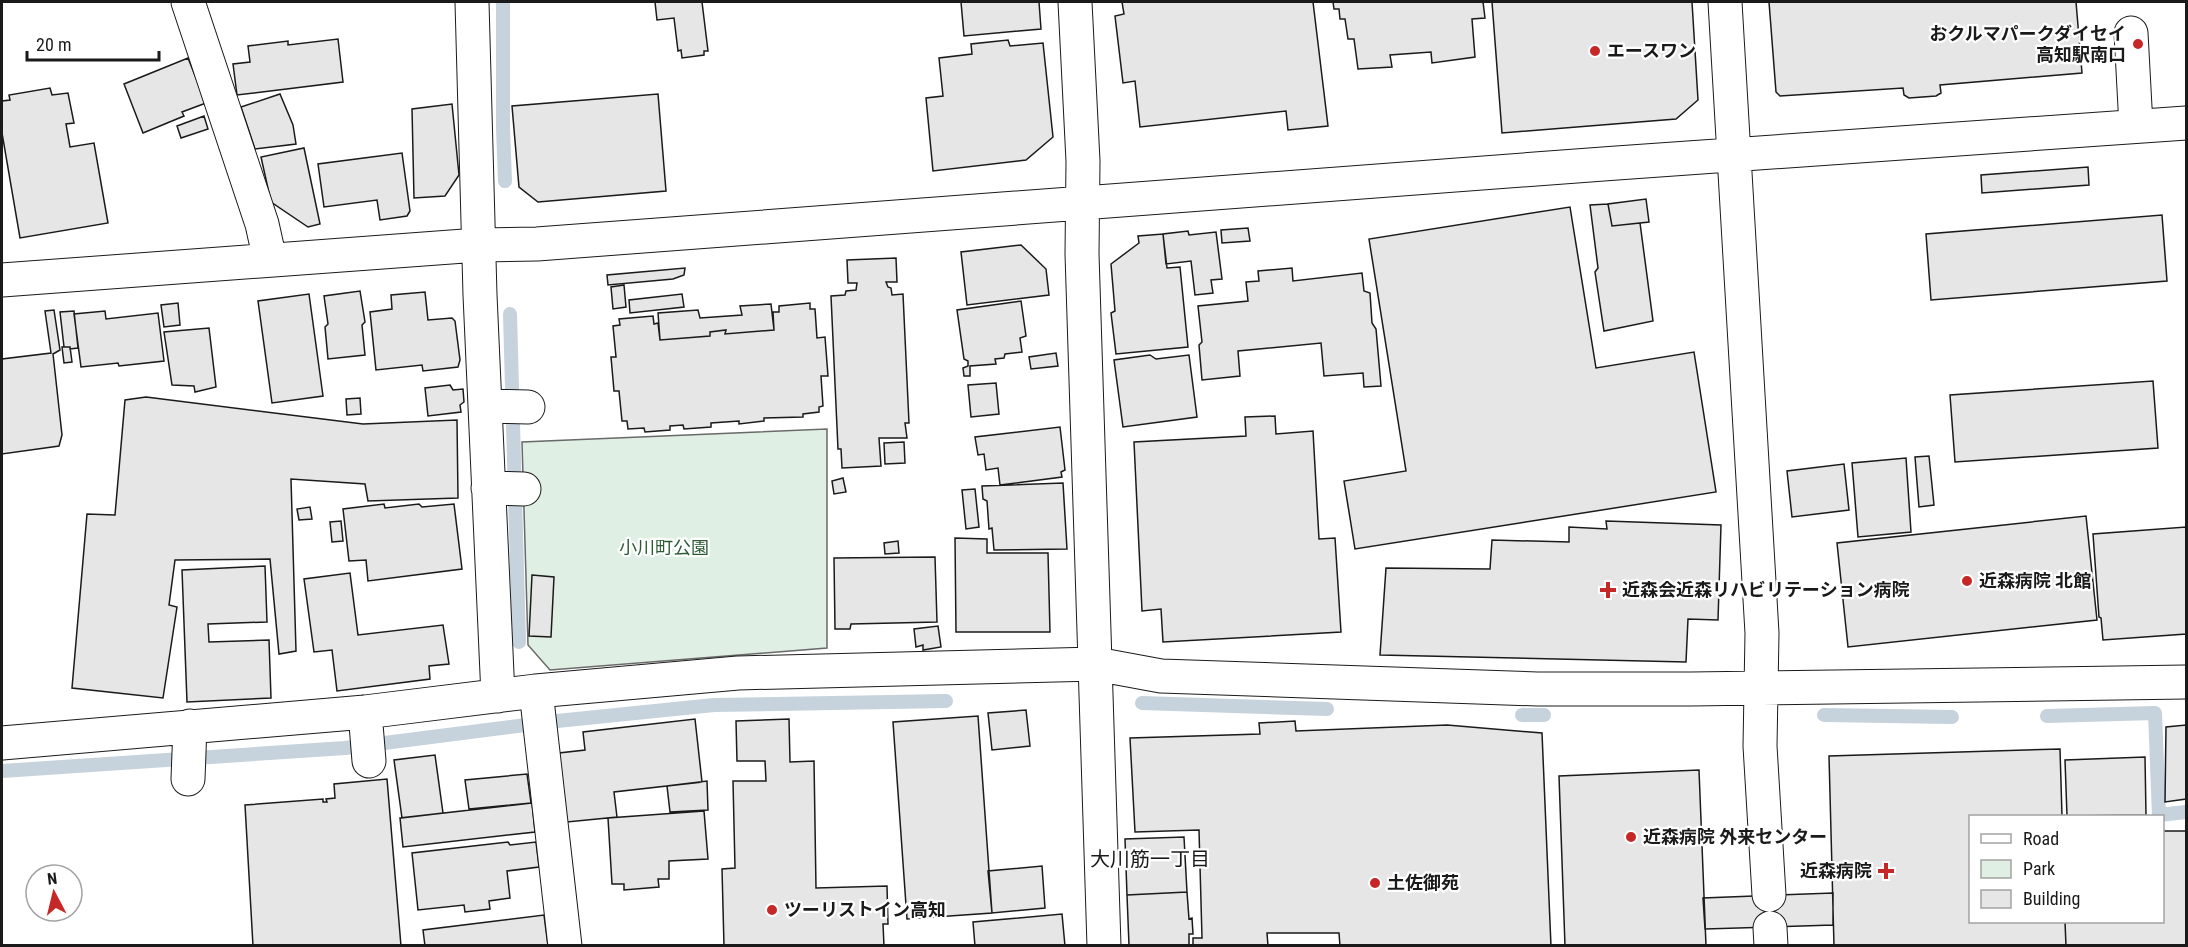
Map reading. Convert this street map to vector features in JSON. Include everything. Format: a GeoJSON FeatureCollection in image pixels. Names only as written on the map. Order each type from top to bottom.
{"type":"FeatureCollection","features":[{"type":"Feature","properties":{"kind":"street"},"geometry":{"type":"LineString","coordinates":[[188,2],[262,224],[270,260]]}},
{"type":"Feature","properties":{"kind":"street"},"geometry":{"type":"LineString","coordinates":[[472,2],[478,245],[498,696]]}},
{"type":"Feature","properties":{"kind":"street"},"geometry":{"type":"LineString","coordinates":[[1075,2],[1083,161],[1082,254],[1104,945]]}},
{"type":"Feature","properties":{"kind":"street"},"geometry":{"type":"LineString","coordinates":[[1725,2],[1762,633],[1760,746],[1769,895]]}},
{"type":"Feature","properties":{"kind":"street"},"geometry":{"type":"LineString","coordinates":[[2131,33],[2136,126]]}},
{"type":"Feature","properties":{"kind":"street"},"geometry":{"type":"LineString","coordinates":[[2,280],[478,245],[549,244],[1082,205],[1734,153],[2187,123]]}},
{"type":"Feature","properties":{"kind":"street"},"geometry":{"type":"LineString","coordinates":[[485,406],[528,407]]}},
{"type":"Feature","properties":{"kind":"street"},"geometry":{"type":"LineString","coordinates":[[488,488],[524,489]]}},
{"type":"Feature","properties":{"kind":"street"},"geometry":{"type":"LineString","coordinates":[[2,743],[365,712],[498,696],[539,714],[738,673],[1096,664],[1161,676],[1538,688],[1691,689],[2187,682]]}},
{"type":"Feature","properties":{"kind":"street"},"geometry":{"type":"LineString","coordinates":[[365,712],[369,761]]}},
{"type":"Feature","properties":{"kind":"street"},"geometry":{"type":"LineString","coordinates":[[539,714],[565,945]]}},
{"type":"Feature","properties":{"kind":"street"},"geometry":{"type":"LineString","coordinates":[[188,779],[190,726]]}},
{"type":"Feature","properties":{"kind":"green space","name":"小川町公園"},"geometry":{"type":"Polygon","coordinates":[[[827,429],[827,648],[550,670],[528,645],[522,442],[827,429]]]}},
{"type":"Feature","properties":{"kind":"building"},"geometry":{"type":"Polygon","coordinates":[[[655,2],[702,2],[708,51],[704,51],[704,55],[682,58],[681,50],[678,51],[674,18],[657,20],[655,2]]]}},
{"type":"Feature","properties":{"kind":"building"},"geometry":{"type":"Polygon","coordinates":[[[961,2],[1039,2],[1041,29],[964,36],[961,2]]]}},
{"type":"Feature","properties":{"kind":"building"},"geometry":{"type":"Polygon","coordinates":[[[1122,2],[1313,2],[1328,126],[1288,130],[1286,111],[1140,127],[1135,81],[1123,83],[1115,16],[1124,14],[1122,2]]]}},
{"type":"Feature","properties":{"kind":"building"},"geometry":{"type":"Polygon","coordinates":[[[1333,2],[1483,2],[1485,18],[1472,19],[1475,57],[1432,63],[1431,52],[1390,55],[1392,67],[1358,69],[1354,39],[1348,39],[1345,19],[1340,19],[1339,9],[1334,9],[1333,2]]]}},
{"type":"Feature","properties":{"kind":"building","name":"エースワン"},"geometry":{"type":"Polygon","coordinates":[[[1492,2],[1692,2],[1698,100],[1676,119],[1502,133],[1492,2]]]}},
{"type":"Feature","properties":{"kind":"building"},"geometry":{"type":"Polygon","coordinates":[[[1769,2],[2076,2],[2082,73],[1940,85],[1941,93],[1936,96],[1909,98],[1904,95],[1903,88],[1780,96],[1776,92],[1769,2]]]}},
{"type":"Feature","properties":{"kind":"building"},"geometry":{"type":"Polygon","coordinates":[[[338,39],[343,82],[237,95],[233,64],[250,62],[248,46],[288,41],[288,45],[338,39]]]}},
{"type":"Feature","properties":{"kind":"building"},"geometry":{"type":"Polygon","coordinates":[[[1008,40],[1010,46],[1043,43],[1053,137],[1026,160],[933,171],[926,98],[943,96],[939,58],[972,54],[971,44],[1008,40]]]}},
{"type":"Feature","properties":{"kind":"building"},"geometry":{"type":"Polygon","coordinates":[[[188,58],[206,103],[182,112],[184,116],[143,133],[124,84],[188,58]]]}},
{"type":"Feature","properties":{"kind":"building"},"geometry":{"type":"Polygon","coordinates":[[[50,88],[52,95],[68,93],[74,123],[66,124],[70,147],[94,143],[108,223],[20,238],[2,133],[2,101],[10,100],[9,95],[50,88]]]}},
{"type":"Feature","properties":{"kind":"building"},"geometry":{"type":"Polygon","coordinates":[[[280,94],[293,125],[296,144],[255,149],[241,107],[280,94]]]}},
{"type":"Feature","properties":{"kind":"building"},"geometry":{"type":"Polygon","coordinates":[[[658,94],[666,191],[538,202],[519,187],[512,106],[658,94]]]}},
{"type":"Feature","properties":{"kind":"building"},"geometry":{"type":"Polygon","coordinates":[[[452,104],[459,175],[445,196],[414,198],[412,109],[452,104]]]}},
{"type":"Feature","properties":{"kind":"building"},"geometry":{"type":"Polygon","coordinates":[[[204,116],[208,129],[181,138],[177,126],[204,116]]]}},
{"type":"Feature","properties":{"kind":"building"},"geometry":{"type":"Polygon","coordinates":[[[304,148],[320,224],[308,227],[271,202],[261,157],[304,148]]]}},
{"type":"Feature","properties":{"kind":"building"},"geometry":{"type":"Polygon","coordinates":[[[402,153],[410,211],[407,216],[380,220],[377,200],[324,207],[318,164],[402,153]]]}},
{"type":"Feature","properties":{"kind":"building"},"geometry":{"type":"Polygon","coordinates":[[[2088,167],[2089,185],[1982,193],[1981,175],[2088,167]]]}},
{"type":"Feature","properties":{"kind":"building"},"geometry":{"type":"Polygon","coordinates":[[[1646,199],[1649,222],[1612,226],[1608,204],[1646,199]]]}},
{"type":"Feature","properties":{"kind":"building"},"geometry":{"type":"Polygon","coordinates":[[[1608,204],[1612,226],[1640,223],[1653,321],[1604,331],[1595,272],[1598,268],[1590,205],[1608,204]]]}},
{"type":"Feature","properties":{"kind":"building"},"geometry":{"type":"Polygon","coordinates":[[[1570,207],[1596,368],[1694,352],[1716,492],[1355,549],[1344,481],[1406,471],[1369,239],[1570,207]]]}},
{"type":"Feature","properties":{"kind":"building"},"geometry":{"type":"Polygon","coordinates":[[[2162,215],[2167,281],[1931,300],[1926,234],[2162,215]]]}},
{"type":"Feature","properties":{"kind":"building"},"geometry":{"type":"Polygon","coordinates":[[[1248,228],[1250,241],[1222,243],[1221,230],[1248,228]]]}},
{"type":"Feature","properties":{"kind":"building"},"geometry":{"type":"Polygon","coordinates":[[[1188,231],[1189,235],[1216,232],[1222,279],[1211,280],[1213,293],[1195,295],[1191,261],[1166,264],[1163,234],[1188,231]]]}},
{"type":"Feature","properties":{"kind":"building"},"geometry":{"type":"Polygon","coordinates":[[[1163,234],[1167,268],[1180,267],[1188,347],[1116,354],[1111,313],[1115,311],[1111,264],[1139,243],[1138,236],[1163,234]]]}},
{"type":"Feature","properties":{"kind":"building"},"geometry":{"type":"Polygon","coordinates":[[[1021,245],[1046,269],[1049,295],[967,305],[961,252],[1021,245]]]}},
{"type":"Feature","properties":{"kind":"building"},"geometry":{"type":"Polygon","coordinates":[[[896,258],[897,282],[886,282],[891,288],[892,295],[903,294],[909,423],[905,423],[907,438],[879,438],[881,466],[842,468],[841,449],[838,449],[831,296],[845,295],[846,291],[856,290],[857,283],[848,283],[847,260],[896,258]]]}},
{"type":"Feature","properties":{"kind":"building"},"geometry":{"type":"Polygon","coordinates":[[[685,268],[684,275],[673,279],[608,285],[607,275],[685,268]]]}},
{"type":"Feature","properties":{"kind":"building"},"geometry":{"type":"Polygon","coordinates":[[[1292,268],[1293,281],[1362,273],[1364,291],[1370,293],[1381,386],[1364,387],[1363,373],[1324,376],[1321,343],[1238,351],[1240,376],[1202,380],[1199,345],[1202,342],[1198,306],[1248,301],[1246,282],[1259,281],[1258,271],[1292,268]]]}},
{"type":"Feature","properties":{"kind":"building"},"geometry":{"type":"Polygon","coordinates":[[[624,285],[626,307],[613,309],[611,287],[624,285]]]}},
{"type":"Feature","properties":{"kind":"building"},"geometry":{"type":"Polygon","coordinates":[[[360,291],[365,322],[362,325],[365,355],[328,359],[325,327],[328,324],[324,296],[360,291]]]}},
{"type":"Feature","properties":{"kind":"building"},"geometry":{"type":"Polygon","coordinates":[[[425,292],[428,320],[452,318],[455,321],[460,360],[458,367],[423,371],[422,365],[376,370],[370,312],[392,309],[391,295],[425,292]]]}},
{"type":"Feature","properties":{"kind":"building"},"geometry":{"type":"Polygon","coordinates":[[[309,294],[323,396],[272,403],[258,301],[309,294]]]}},
{"type":"Feature","properties":{"kind":"building"},"geometry":{"type":"Polygon","coordinates":[[[682,294],[684,307],[630,313],[629,300],[682,294]]]}},
{"type":"Feature","properties":{"kind":"building"},"geometry":{"type":"Polygon","coordinates":[[[1021,301],[1026,336],[1020,338],[1022,352],[1005,354],[1004,358],[995,359],[996,364],[970,366],[970,376],[964,376],[963,368],[968,366],[968,361],[964,359],[957,310],[1021,301]]]}},
{"type":"Feature","properties":{"kind":"building"},"geometry":{"type":"Polygon","coordinates":[[[178,303],[180,325],[164,327],[161,305],[178,303]]]}},
{"type":"Feature","properties":{"kind":"building"},"geometry":{"type":"Polygon","coordinates":[[[810,303],[810,309],[815,309],[817,338],[825,337],[828,376],[821,376],[823,406],[819,407],[819,412],[803,414],[803,417],[764,418],[764,421],[739,424],[739,421],[711,423],[711,427],[684,429],[683,425],[670,426],[670,430],[645,432],[644,428],[628,429],[627,421],[622,421],[619,391],[614,391],[611,357],[616,357],[613,326],[620,325],[619,319],[653,316],[654,324],[658,323],[660,340],[710,336],[710,332],[726,330],[725,334],[774,330],[773,312],[779,312],[779,306],[810,303]]]}},
{"type":"Feature","properties":{"kind":"building"},"geometry":{"type":"Polygon","coordinates":[[[771,304],[774,330],[725,334],[726,330],[710,332],[710,336],[660,340],[658,313],[698,310],[700,318],[742,315],[740,306],[771,304]]]}},
{"type":"Feature","properties":{"kind":"building"},"geometry":{"type":"Polygon","coordinates":[[[54,310],[60,350],[53,354],[62,435],[59,446],[2,454],[2,359],[51,353],[45,311],[54,310]]]}},
{"type":"Feature","properties":{"kind":"building"},"geometry":{"type":"Polygon","coordinates":[[[74,311],[78,348],[70,349],[70,347],[64,347],[60,312],[74,311]]]}},
{"type":"Feature","properties":{"kind":"building"},"geometry":{"type":"Polygon","coordinates":[[[105,311],[106,319],[158,313],[164,361],[81,367],[74,314],[105,311]]]}},
{"type":"Feature","properties":{"kind":"building"},"geometry":{"type":"Polygon","coordinates":[[[209,328],[216,387],[195,392],[194,386],[172,385],[164,332],[209,328]]]}},
{"type":"Feature","properties":{"kind":"building"},"geometry":{"type":"Polygon","coordinates":[[[62,347],[70,347],[72,362],[64,363],[62,347]]]}},
{"type":"Feature","properties":{"kind":"building"},"geometry":{"type":"Polygon","coordinates":[[[1056,353],[1058,366],[1031,369],[1029,357],[1056,353]]]}},
{"type":"Feature","properties":{"kind":"building"},"geometry":{"type":"Polygon","coordinates":[[[1150,355],[1156,359],[1189,355],[1197,417],[1123,427],[1114,360],[1150,355]]]}},
{"type":"Feature","properties":{"kind":"building"},"geometry":{"type":"Polygon","coordinates":[[[2153,381],[2158,448],[1955,462],[1950,395],[2153,381]]]}},
{"type":"Feature","properties":{"kind":"building"},"geometry":{"type":"Polygon","coordinates":[[[996,383],[999,414],[971,417],[968,385],[996,383]]]}},
{"type":"Feature","properties":{"kind":"building"},"geometry":{"type":"Polygon","coordinates":[[[450,385],[453,390],[463,389],[464,402],[460,405],[461,412],[428,416],[425,388],[450,385]]]}},
{"type":"Feature","properties":{"kind":"building"},"geometry":{"type":"Polygon","coordinates":[[[146,397],[363,424],[457,420],[458,498],[368,501],[365,484],[291,479],[296,651],[279,654],[270,559],[175,560],[169,605],[177,607],[163,698],[72,688],[87,514],[115,515],[125,400],[146,397]]]}},
{"type":"Feature","properties":{"kind":"building"},"geometry":{"type":"Polygon","coordinates":[[[360,398],[361,414],[347,415],[346,399],[360,398]]]}},
{"type":"Feature","properties":{"kind":"building"},"geometry":{"type":"Polygon","coordinates":[[[1275,416],[1276,434],[1313,431],[1319,539],[1335,538],[1341,632],[1163,642],[1161,609],[1142,611],[1134,442],[1246,436],[1245,417],[1275,416]]]}},
{"type":"Feature","properties":{"kind":"building"},"geometry":{"type":"Polygon","coordinates":[[[1060,427],[1065,470],[1061,472],[1062,477],[1000,485],[998,468],[986,470],[984,454],[978,455],[975,437],[1060,427]]]}},
{"type":"Feature","properties":{"kind":"building"},"geometry":{"type":"Polygon","coordinates":[[[904,442],[905,463],[885,464],[884,443],[904,442]]]}},
{"type":"Feature","properties":{"kind":"building"},"geometry":{"type":"Polygon","coordinates":[[[1929,456],[1934,505],[1919,507],[1915,457],[1929,456]]]}},
{"type":"Feature","properties":{"kind":"building"},"geometry":{"type":"Polygon","coordinates":[[[1906,458],[1911,532],[1858,537],[1852,463],[1906,458]]]}},
{"type":"Feature","properties":{"kind":"building"},"geometry":{"type":"Polygon","coordinates":[[[1844,464],[1849,510],[1792,517],[1787,471],[1844,464]]]}},
{"type":"Feature","properties":{"kind":"building"},"geometry":{"type":"Polygon","coordinates":[[[843,478],[846,492],[834,494],[832,481],[843,478]]]}},
{"type":"Feature","properties":{"kind":"building"},"geometry":{"type":"Polygon","coordinates":[[[1063,483],[1067,549],[994,550],[992,528],[989,529],[987,501],[983,499],[982,486],[1063,483]]]}},
{"type":"Feature","properties":{"kind":"building"},"geometry":{"type":"Polygon","coordinates":[[[975,489],[979,527],[966,529],[962,490],[975,489]]]}},
{"type":"Feature","properties":{"kind":"building"},"geometry":{"type":"Polygon","coordinates":[[[384,504],[385,508],[419,504],[422,507],[454,504],[462,569],[368,581],[366,560],[349,561],[343,509],[384,504]]]}},
{"type":"Feature","properties":{"kind":"building"},"geometry":{"type":"Polygon","coordinates":[[[310,507],[312,519],[299,520],[297,509],[310,507]]]}},
{"type":"Feature","properties":{"kind":"building","name":"近森病院 北館"},"geometry":{"type":"Polygon","coordinates":[[[2086,516],[2097,620],[1848,647],[1837,543],[2086,516]]]}},
{"type":"Feature","properties":{"kind":"building"},"geometry":{"type":"Polygon","coordinates":[[[341,521],[343,541],[332,542],[330,522],[341,521]]]}},
{"type":"Feature","properties":{"kind":"building"},"geometry":{"type":"Polygon","coordinates":[[[1606,521],[1721,525],[1718,620],[1688,619],[1686,662],[1380,655],[1386,568],[1490,569],[1492,540],[1569,542],[1569,527],[1607,529],[1606,521]]]}},
{"type":"Feature","properties":{"kind":"building"},"geometry":{"type":"Polygon","coordinates":[[[2186,527],[2186,634],[2103,640],[2099,617],[2093,534],[2186,527]]]}},
{"type":"Feature","properties":{"kind":"building"},"geometry":{"type":"Polygon","coordinates":[[[955,538],[987,539],[987,553],[1048,553],[1050,632],[956,632],[955,538]]]}},
{"type":"Feature","properties":{"kind":"building"},"geometry":{"type":"Polygon","coordinates":[[[898,541],[899,553],[885,554],[884,543],[898,541]]]}},
{"type":"Feature","properties":{"kind":"building"},"geometry":{"type":"Polygon","coordinates":[[[935,557],[937,622],[851,624],[850,629],[835,629],[834,558],[935,557]]]}},
{"type":"Feature","properties":{"kind":"building"},"geometry":{"type":"Polygon","coordinates":[[[265,566],[267,622],[208,624],[209,642],[269,640],[271,698],[187,702],[182,570],[265,566]]]}},
{"type":"Feature","properties":{"kind":"building"},"geometry":{"type":"Polygon","coordinates":[[[350,573],[358,635],[443,625],[449,664],[429,666],[430,679],[337,691],[332,650],[314,652],[304,579],[350,573]]]}},
{"type":"Feature","properties":{"kind":"building"},"geometry":{"type":"Polygon","coordinates":[[[532,575],[554,577],[551,637],[529,636],[532,575]]]}},
{"type":"Feature","properties":{"kind":"building"},"geometry":{"type":"Polygon","coordinates":[[[938,626],[941,647],[923,650],[923,645],[916,647],[914,629],[938,626]]]}},
{"type":"Feature","properties":{"kind":"building"},"geometry":{"type":"Polygon","coordinates":[[[1026,710],[1030,746],[992,750],[988,713],[1026,710]]]}},
{"type":"Feature","properties":{"kind":"building"},"geometry":{"type":"Polygon","coordinates":[[[978,716],[992,913],[907,919],[893,722],[978,716]]]}},
{"type":"Feature","properties":{"kind":"building"},"geometry":{"type":"Polygon","coordinates":[[[695,719],[702,782],[614,792],[617,817],[567,822],[559,753],[585,750],[583,732],[695,719]]]}},
{"type":"Feature","properties":{"kind":"building"},"geometry":{"type":"Polygon","coordinates":[[[789,719],[790,762],[814,761],[816,888],[887,886],[888,924],[883,924],[884,946],[724,946],[722,869],[735,868],[733,781],[766,781],[765,761],[737,761],[736,721],[789,719]]]}},
{"type":"Feature","properties":{"kind":"building","name":"土佐御苑"},"geometry":{"type":"Polygon","coordinates":[[[1295,721],[1296,731],[1447,725],[1542,733],[1551,946],[1340,946],[1339,933],[1267,933],[1268,946],[1193,946],[1193,938],[1202,938],[1199,830],[1135,832],[1130,738],[1260,734],[1259,723],[1295,721]]]}},
{"type":"Feature","properties":{"kind":"building"},"geometry":{"type":"Polygon","coordinates":[[[2186,725],[2186,799],[2165,802],[2166,727],[2186,725]]]}},
{"type":"Feature","properties":{"kind":"building"},"geometry":{"type":"Polygon","coordinates":[[[2060,749],[2062,815],[1969,815],[1969,923],[2065,923],[2066,946],[1834,946],[1829,756],[2060,749]]]}},
{"type":"Feature","properties":{"kind":"building"},"geometry":{"type":"Polygon","coordinates":[[[435,755],[443,813],[402,818],[394,760],[435,755]]]}},
{"type":"Feature","properties":{"kind":"building"},"geometry":{"type":"Polygon","coordinates":[[[2145,757],[2146,815],[2067,815],[2065,760],[2145,757]]]}},
{"type":"Feature","properties":{"kind":"building","name":"近森病院 外来センター"},"geometry":{"type":"Polygon","coordinates":[[[1699,770],[1706,946],[1565,946],[1559,776],[1699,770]]]}},
{"type":"Feature","properties":{"kind":"building"},"geometry":{"type":"Polygon","coordinates":[[[527,774],[531,803],[469,809],[465,780],[527,774]]]}},
{"type":"Feature","properties":{"kind":"building"},"geometry":{"type":"Polygon","coordinates":[[[387,779],[401,946],[253,946],[245,805],[323,799],[323,802],[327,802],[326,799],[335,798],[334,784],[387,779]]]}},
{"type":"Feature","properties":{"kind":"building"},"geometry":{"type":"Polygon","coordinates":[[[707,781],[708,810],[670,812],[667,786],[707,781]]]}},
{"type":"Feature","properties":{"kind":"building"},"geometry":{"type":"Polygon","coordinates":[[[532,803],[535,832],[403,847],[400,818],[532,803]]]}},
{"type":"Feature","properties":{"kind":"building"},"geometry":{"type":"Polygon","coordinates":[[[704,811],[708,859],[669,861],[669,879],[658,879],[659,887],[624,890],[624,884],[612,884],[608,818],[704,811]]]}},
{"type":"Feature","properties":{"kind":"building"},"geometry":{"type":"Polygon","coordinates":[[[2164,831],[2186,831],[2186,946],[2066,946],[2065,923],[2164,923],[2164,831]]]}},
{"type":"Feature","properties":{"kind":"building"},"geometry":{"type":"Polygon","coordinates":[[[1184,837],[1187,892],[1127,895],[1125,839],[1184,837]]]}},
{"type":"Feature","properties":{"kind":"building"},"geometry":{"type":"Polygon","coordinates":[[[508,842],[510,845],[536,842],[539,867],[507,871],[510,898],[489,901],[490,909],[465,912],[464,905],[418,910],[412,853],[508,842]]]}},
{"type":"Feature","properties":{"kind":"building"},"geometry":{"type":"Polygon","coordinates":[[[1042,866],[1045,908],[992,913],[988,871],[1042,866]]]}},
{"type":"Feature","properties":{"kind":"building"},"geometry":{"type":"Polygon","coordinates":[[[1187,892],[1189,919],[1192,918],[1193,934],[1189,934],[1189,946],[1129,945],[1127,895],[1187,892]]]}},
{"type":"Feature","properties":{"kind":"building"},"geometry":{"type":"Polygon","coordinates":[[[1833,893],[1833,925],[1705,929],[1703,898],[1833,893]]]}},
{"type":"Feature","properties":{"kind":"building"},"geometry":{"type":"Polygon","coordinates":[[[1062,914],[1065,946],[975,946],[973,922],[1062,914]]]}},
{"type":"Feature","properties":{"kind":"building"},"geometry":{"type":"Polygon","coordinates":[[[544,915],[548,946],[425,946],[423,930],[544,915]]]}},
{"type":"Feature","properties":{"kind":"waterway"},"geometry":{"type":"LineString","coordinates":[[503,2],[505,181]]}},
{"type":"Feature","properties":{"kind":"waterway"},"geometry":{"type":"LineString","coordinates":[[510,314],[519,642]]}},
{"type":"Feature","properties":{"kind":"waterway"},"geometry":{"type":"LineString","coordinates":[[2,771],[345,748],[557,721],[714,705],[946,701]]}},
{"type":"Feature","properties":{"kind":"waterway"},"geometry":{"type":"LineString","coordinates":[[1142,703],[1327,709]]}},
{"type":"Feature","properties":{"kind":"waterway"},"geometry":{"type":"LineString","coordinates":[[2047,716],[2155,713],[2159,815],[2186,812]]}},
{"type":"Feature","properties":{"kind":"waterway"},"geometry":{"type":"LineString","coordinates":[[1522,715],[1544,715]]}},
{"type":"Feature","properties":{"kind":"waterway"},"geometry":{"type":"LineString","coordinates":[[1824,715],[1952,717]]}},
{"type":"Feature","properties":{"kind":"place","name":"おクルマパークダイセイ 高知駅南口"},"geometry":{"type":"Point","coordinates":[2138,44]}},
{"type":"Feature","properties":{"kind":"place","name":"エースワン"},"geometry":{"type":"Point","coordinates":[1595,51]}},
{"type":"Feature","properties":{"kind":"place","name":"近森病院 北館"},"geometry":{"type":"Point","coordinates":[1967,581]}},
{"type":"Feature","properties":{"kind":"place","name":"近森会近森リハビリテーション病院"},"geometry":{"type":"Point","coordinates":[1608,590]}},
{"type":"Feature","properties":{"kind":"place","name":"近森病院 外来センター"},"geometry":{"type":"Point","coordinates":[1631,837]}},
{"type":"Feature","properties":{"kind":"place","name":"近森病院"},"geometry":{"type":"Point","coordinates":[1886,871]}},
{"type":"Feature","properties":{"kind":"place","name":"土佐御苑"},"geometry":{"type":"Point","coordinates":[1375,883]}},
{"type":"Feature","properties":{"kind":"place","name":"ツーリストイン高知"},"geometry":{"type":"Point","coordinates":[772,910]}},
{"type":"Feature","properties":{"kind":"district","name":"大川筋一丁目"},"geometry":{"type":"Point","coordinates":[1150,859]}}]}
